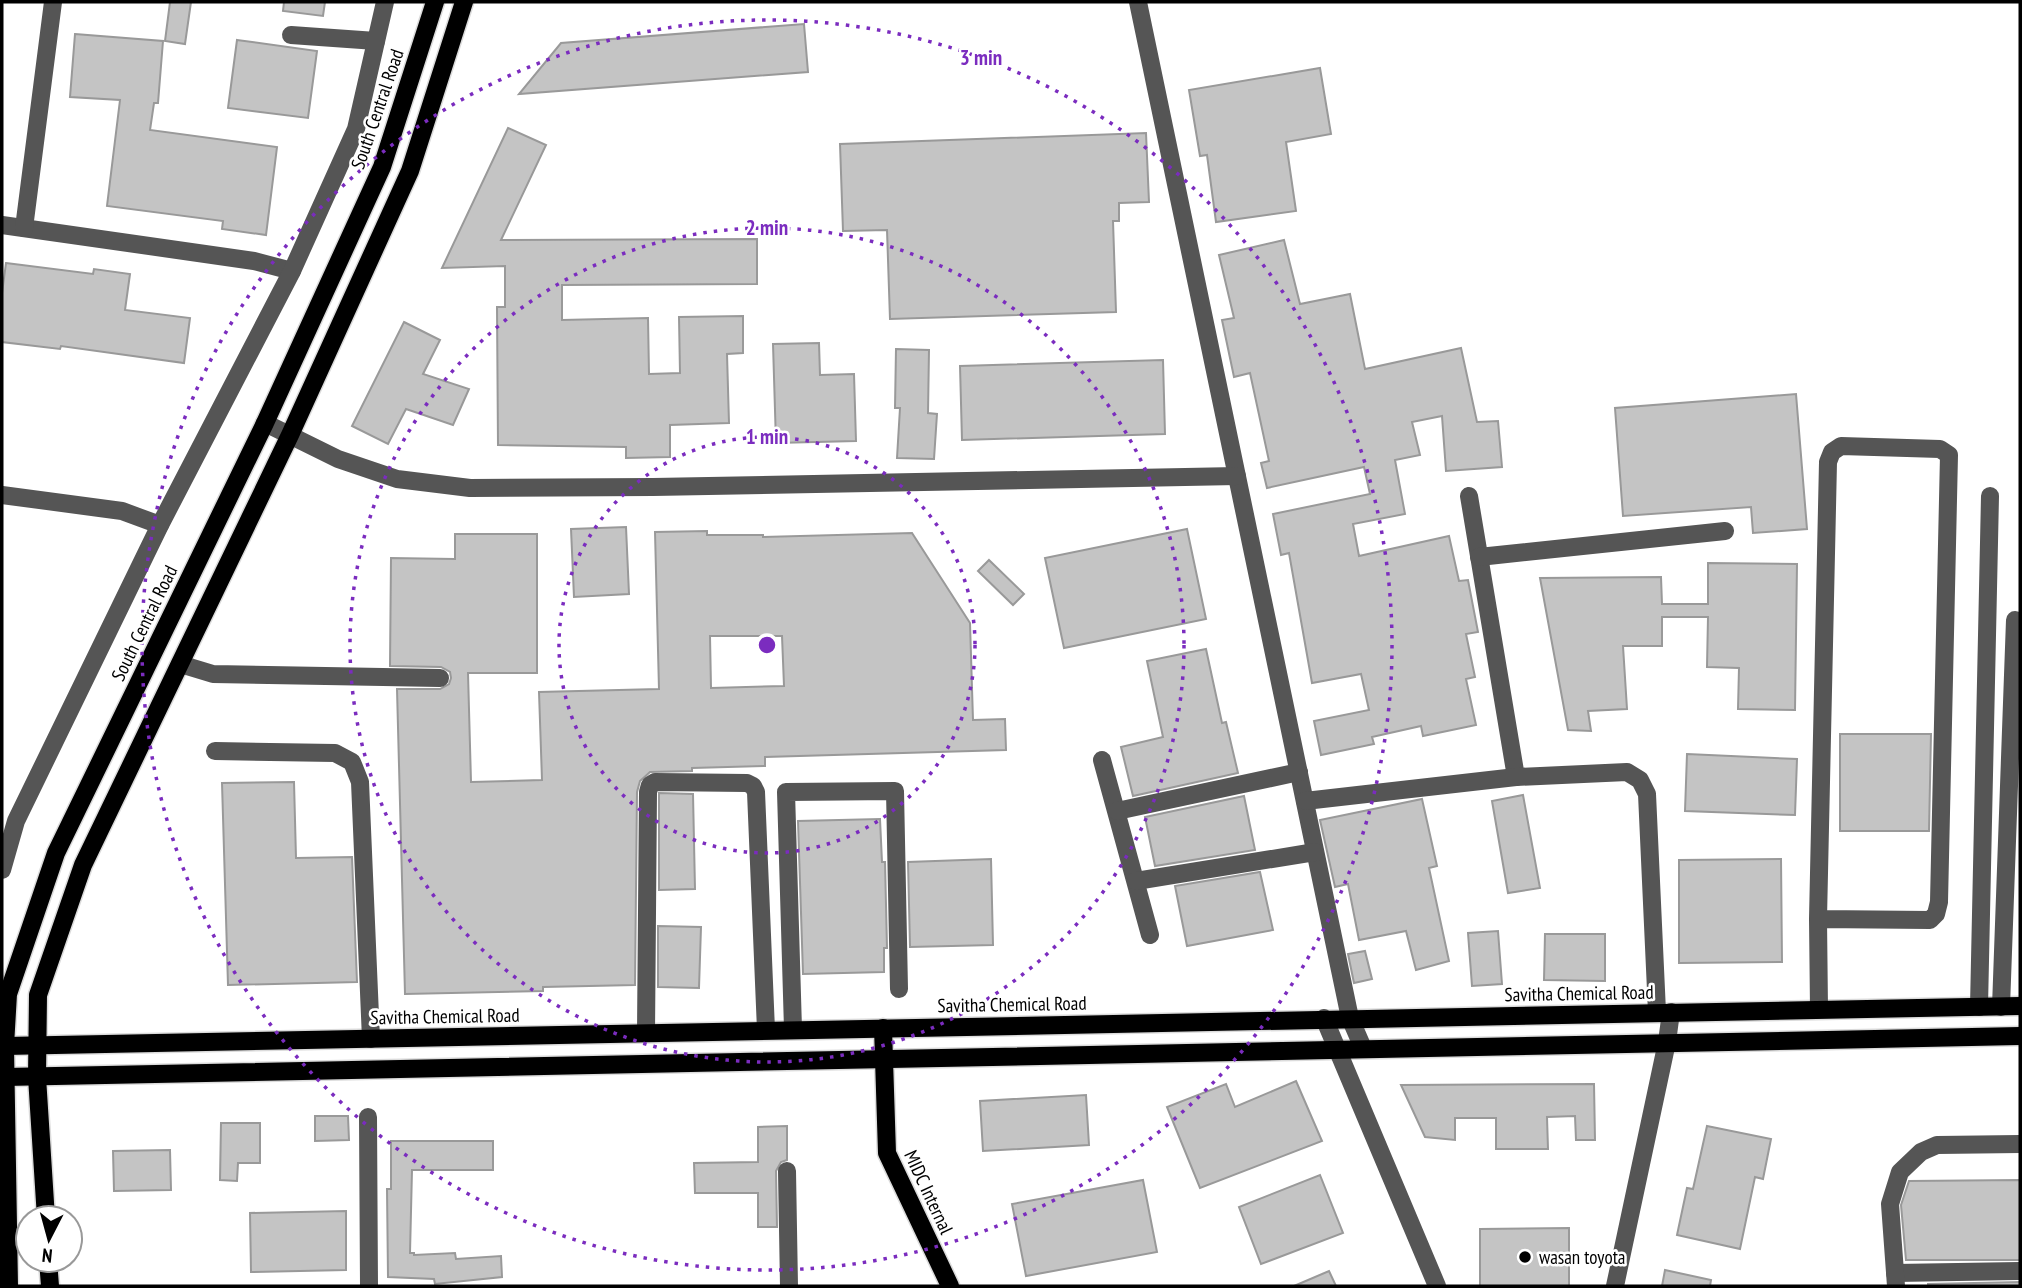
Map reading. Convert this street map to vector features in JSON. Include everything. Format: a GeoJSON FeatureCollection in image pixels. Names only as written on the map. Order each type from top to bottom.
{"type":"FeatureCollection","features":[{"type":"Feature","properties":{"kind":"main road","name":"South Central Road"},"geometry":{"type":"LineString","coordinates":[[9,1286],[3,1046],[8,995],[56,853],[265,423],[382,167],[435,2]]}},
{"type":"Feature","properties":{"kind":"main road"},"geometry":{"type":"LineString","coordinates":[[45,1204],[37,1077],[38,995],[83,865],[290,435],[410,171],[464,2]]}},
{"type":"Feature","properties":{"kind":"main road","name":"Savitha Chemical Road"},"geometry":{"type":"LineString","coordinates":[[3,1046],[2020,1006]]}},
{"type":"Feature","properties":{"kind":"main road","name":"MIDC Internal"},"geometry":{"type":"LineString","coordinates":[[883,1028],[887,1153],[950,1286]]}},
{"type":"Feature","properties":{"kind":"main road"},"geometry":{"type":"LineString","coordinates":[[5,1077],[2020,1036]]}},
{"type":"Feature","properties":{"kind":"street"},"geometry":{"type":"LineString","coordinates":[[24,228],[53,2]]}},
{"type":"Feature","properties":{"kind":"street"},"geometry":{"type":"LineString","coordinates":[[2,870],[9,820],[292,271],[356,129],[385,2]]}},
{"type":"Feature","properties":{"kind":"street"},"geometry":{"type":"LineString","coordinates":[[1138,2],[1350,1018],[1363,1048]]}},
{"type":"Feature","properties":{"kind":"street"},"geometry":{"type":"LineString","coordinates":[[291,34],[376,41]]}},
{"type":"Feature","properties":{"kind":"street"},"geometry":{"type":"LineString","coordinates":[[2,225],[254,261],[292,271]]}},
{"type":"Feature","properties":{"kind":"street"},"geometry":{"type":"LineString","coordinates":[[265,423],[338,459],[397,478],[470,488],[1237,476]]}},
{"type":"Feature","properties":{"kind":"street"},"geometry":{"type":"LineString","coordinates":[[1818,919],[1930,920],[1936,914],[1939,902],[1948,455],[1940,449],[1841,446],[1832,452],[1828,462],[1818,919],[1819,1009]]}},
{"type":"Feature","properties":{"kind":"street"},"geometry":{"type":"LineString","coordinates":[[2,495],[121,511],[160,526]]}},
{"type":"Feature","properties":{"kind":"street"},"geometry":{"type":"LineString","coordinates":[[1469,496],[1516,777]]}},
{"type":"Feature","properties":{"kind":"street"},"geometry":{"type":"LineString","coordinates":[[1979,1007],[1990,496]]}},
{"type":"Feature","properties":{"kind":"street"},"geometry":{"type":"LineString","coordinates":[[1479,557],[1725,531]]}},
{"type":"Feature","properties":{"kind":"street"},"geometry":{"type":"LineString","coordinates":[[2001,1007],[2015,620]]}},
{"type":"Feature","properties":{"kind":"street"},"geometry":{"type":"LineString","coordinates":[[180,663],[214,674],[440,678]]}},
{"type":"Feature","properties":{"kind":"street"},"geometry":{"type":"LineString","coordinates":[[215,751],[335,753],[352,762],[360,782],[371,1039]]}},
{"type":"Feature","properties":{"kind":"street"},"geometry":{"type":"LineString","coordinates":[[1102,760],[1150,935]]}},
{"type":"Feature","properties":{"kind":"street"},"geometry":{"type":"LineString","coordinates":[[1117,811],[1299,772]]}},
{"type":"Feature","properties":{"kind":"street"},"geometry":{"type":"LineString","coordinates":[[1305,801],[1516,777],[1627,772],[1640,780],[1647,794],[1667,1042],[1615,1286]]}},
{"type":"Feature","properties":{"kind":"street"},"geometry":{"type":"LineString","coordinates":[[646,1033],[648,792],[650,785],[655,782],[747,783],[753,786],[766,1030]]}},
{"type":"Feature","properties":{"kind":"street"},"geometry":{"type":"LineString","coordinates":[[793,1030],[786,792],[895,791],[899,989]]}},
{"type":"Feature","properties":{"kind":"street"},"geometry":{"type":"LineString","coordinates":[[1136,881],[1315,852]]}},
{"type":"Feature","properties":{"kind":"street"},"geometry":{"type":"LineString","coordinates":[[1324,1018],[1437,1286]]}},
{"type":"Feature","properties":{"kind":"street"},"geometry":{"type":"LineString","coordinates":[[368,1117],[369,1286]]}},
{"type":"Feature","properties":{"kind":"street"},"geometry":{"type":"LineString","coordinates":[[2020,1144],[1937,1145],[1921,1152],[1900,1172],[1890,1203],[1896,1280],[2020,1271]]}},
{"type":"Feature","properties":{"kind":"street"},"geometry":{"type":"LineString","coordinates":[[787,1171],[789,1286]]}},
{"type":"Feature","properties":{"kind":"building"},"geometry":{"type":"Polygon","coordinates":[[[170,2],[191,2],[185,44],[165,41],[170,2]]]}},
{"type":"Feature","properties":{"kind":"building"},"geometry":{"type":"Polygon","coordinates":[[[284,2],[325,2],[323,16],[283,11],[284,2]]]}},
{"type":"Feature","properties":{"kind":"building"},"geometry":{"type":"Polygon","coordinates":[[[804,24],[808,72],[519,94],[561,43],[804,24]]]}},
{"type":"Feature","properties":{"kind":"building"},"geometry":{"type":"Polygon","coordinates":[[[75,34],[163,41],[158,103],[154,103],[150,130],[277,147],[266,235],[222,229],[223,221],[107,206],[120,100],[70,97],[75,34]]]}},
{"type":"Feature","properties":{"kind":"building"},"geometry":{"type":"Polygon","coordinates":[[[237,40],[317,51],[308,118],[228,108],[237,40]]]}},
{"type":"Feature","properties":{"kind":"building"},"geometry":{"type":"Polygon","coordinates":[[[1320,68],[1331,134],[1286,142],[1296,211],[1216,222],[1207,155],[1200,156],[1189,90],[1320,68]]]}},
{"type":"Feature","properties":{"kind":"building"},"geometry":{"type":"Polygon","coordinates":[[[508,128],[546,145],[501,240],[757,239],[757,284],[562,285],[562,320],[648,318],[649,374],[680,373],[679,317],[743,316],[743,353],[727,354],[729,423],[670,425],[670,457],[626,458],[626,447],[498,445],[497,307],[505,307],[505,266],[442,268],[508,128]]]}},
{"type":"Feature","properties":{"kind":"building"},"geometry":{"type":"Polygon","coordinates":[[[1146,133],[1149,202],[1119,203],[1119,221],[1113,221],[1116,312],[890,319],[887,230],[843,231],[840,144],[1146,133]]]}},
{"type":"Feature","properties":{"kind":"building"},"geometry":{"type":"Polygon","coordinates":[[[1284,240],[1300,304],[1350,294],[1365,369],[1461,348],[1477,422],[1498,421],[1502,467],[1446,471],[1442,416],[1412,422],[1420,455],[1395,460],[1405,514],[1353,524],[1359,556],[1449,536],[1459,581],[1468,580],[1478,632],[1466,634],[1475,677],[1466,679],[1476,725],[1423,736],[1421,726],[1372,737],[1374,744],[1321,755],[1314,721],[1369,710],[1361,674],[1312,683],[1289,553],[1281,555],[1273,514],[1370,494],[1364,467],[1267,488],[1261,463],[1269,461],[1250,373],[1234,377],[1222,320],[1234,318],[1219,255],[1284,240]]]}},
{"type":"Feature","properties":{"kind":"building"},"geometry":{"type":"Polygon","coordinates":[[[6,263],[93,274],[94,269],[130,274],[125,310],[190,318],[184,363],[61,346],[60,349],[2,342],[2,293],[6,263]]]}},
{"type":"Feature","properties":{"kind":"building"},"geometry":{"type":"Polygon","coordinates":[[[404,322],[440,340],[423,374],[469,389],[453,425],[406,409],[388,444],[352,426],[404,322]]]}},
{"type":"Feature","properties":{"kind":"building"},"geometry":{"type":"Polygon","coordinates":[[[819,343],[820,375],[854,374],[856,441],[776,443],[773,344],[819,343]]]}},
{"type":"Feature","properties":{"kind":"building"},"geometry":{"type":"Polygon","coordinates":[[[896,349],[929,350],[928,413],[937,414],[934,459],[897,458],[900,408],[895,408],[896,349]]]}},
{"type":"Feature","properties":{"kind":"building"},"geometry":{"type":"Polygon","coordinates":[[[1163,360],[1165,434],[962,440],[960,366],[1163,360]]]}},
{"type":"Feature","properties":{"kind":"building"},"geometry":{"type":"Polygon","coordinates":[[[1796,394],[1807,529],[1753,533],[1751,507],[1623,516],[1615,408],[1796,394]]]}},
{"type":"Feature","properties":{"kind":"building"},"geometry":{"type":"Polygon","coordinates":[[[626,527],[629,594],[574,597],[571,529],[626,527]]]}},
{"type":"Feature","properties":{"kind":"building"},"geometry":{"type":"Polygon","coordinates":[[[1187,529],[1206,619],[1064,648],[1045,558],[1187,529]]]}},
{"type":"Feature","properties":{"kind":"building"},"geometry":{"type":"Polygon","coordinates":[[[707,531],[707,535],[763,537],[912,533],[970,623],[973,720],[1005,719],[1006,750],[765,757],[765,766],[650,772],[640,781],[637,792],[635,985],[543,987],[543,991],[405,994],[397,689],[440,689],[449,684],[451,678],[450,672],[441,667],[390,666],[391,558],[455,559],[455,534],[537,534],[537,673],[468,673],[471,782],[542,780],[539,692],[659,689],[655,532],[707,531]],[[710,636],[711,688],[784,686],[782,636],[710,636]]]}},
{"type":"Feature","properties":{"kind":"building"},"geometry":{"type":"Polygon","coordinates":[[[989,560],[1024,594],[1013,605],[978,571],[989,560]]]}},
{"type":"Feature","properties":{"kind":"building"},"geometry":{"type":"Polygon","coordinates":[[[1708,563],[1797,564],[1795,710],[1738,709],[1739,668],[1707,667],[1708,617],[1662,617],[1662,646],[1623,646],[1627,709],[1588,711],[1591,731],[1568,730],[1540,578],[1661,577],[1662,604],[1708,604],[1708,563]]]}},
{"type":"Feature","properties":{"kind":"building"},"geometry":{"type":"Polygon","coordinates":[[[1206,649],[1222,723],[1226,722],[1238,773],[1133,796],[1121,747],[1163,737],[1147,661],[1206,649]]]}},
{"type":"Feature","properties":{"kind":"building"},"geometry":{"type":"Polygon","coordinates":[[[1840,734],[1931,734],[1929,831],[1840,831],[1840,734]]]}},
{"type":"Feature","properties":{"kind":"building"},"geometry":{"type":"Polygon","coordinates":[[[1687,754],[1797,759],[1795,815],[1685,811],[1687,754]]]}},
{"type":"Feature","properties":{"kind":"building"},"geometry":{"type":"Polygon","coordinates":[[[294,782],[296,858],[352,857],[357,982],[228,985],[222,783],[294,782]]]}},
{"type":"Feature","properties":{"kind":"building"},"geometry":{"type":"Polygon","coordinates":[[[659,793],[693,794],[695,889],[659,890],[659,793]]]}},
{"type":"Feature","properties":{"kind":"building"},"geometry":{"type":"Polygon","coordinates":[[[1523,795],[1540,888],[1508,893],[1492,801],[1523,795]]]}},
{"type":"Feature","properties":{"kind":"building"},"geometry":{"type":"Polygon","coordinates":[[[1244,796],[1255,850],[1155,866],[1145,817],[1244,796]]]}},
{"type":"Feature","properties":{"kind":"building"},"geometry":{"type":"Polygon","coordinates":[[[1422,799],[1437,866],[1429,868],[1449,961],[1416,970],[1406,931],[1359,940],[1348,884],[1335,887],[1320,820],[1422,799]]]}},
{"type":"Feature","properties":{"kind":"building"},"geometry":{"type":"Polygon","coordinates":[[[880,819],[882,862],[885,862],[887,948],[884,948],[884,972],[803,974],[798,821],[880,819]]]}},
{"type":"Feature","properties":{"kind":"building"},"geometry":{"type":"Polygon","coordinates":[[[991,859],[993,945],[910,947],[908,862],[991,859]]]}},
{"type":"Feature","properties":{"kind":"building"},"geometry":{"type":"Polygon","coordinates":[[[1781,859],[1782,962],[1679,963],[1679,860],[1781,859]]]}},
{"type":"Feature","properties":{"kind":"building"},"geometry":{"type":"Polygon","coordinates":[[[1260,872],[1273,930],[1187,946],[1175,886],[1260,872]]]}},
{"type":"Feature","properties":{"kind":"building"},"geometry":{"type":"Polygon","coordinates":[[[658,926],[701,927],[699,988],[658,987],[658,926]]]}},
{"type":"Feature","properties":{"kind":"building"},"geometry":{"type":"Polygon","coordinates":[[[1498,931],[1502,984],[1472,986],[1468,933],[1498,931]]]}},
{"type":"Feature","properties":{"kind":"building"},"geometry":{"type":"Polygon","coordinates":[[[1545,934],[1605,934],[1605,981],[1544,980],[1545,934]]]}},
{"type":"Feature","properties":{"kind":"building"},"geometry":{"type":"Polygon","coordinates":[[[1365,951],[1372,979],[1354,983],[1348,954],[1365,951]]]}},
{"type":"Feature","properties":{"kind":"building"},"geometry":{"type":"Polygon","coordinates":[[[1296,1081],[1322,1141],[1200,1188],[1167,1107],[1226,1084],[1235,1107],[1296,1081]]]}},
{"type":"Feature","properties":{"kind":"building"},"geometry":{"type":"Polygon","coordinates":[[[1594,1084],[1595,1140],[1576,1140],[1575,1116],[1547,1117],[1548,1149],[1496,1149],[1496,1118],[1455,1118],[1455,1140],[1425,1137],[1401,1085],[1594,1084]]]}},
{"type":"Feature","properties":{"kind":"building"},"geometry":{"type":"Polygon","coordinates":[[[1086,1095],[1089,1145],[983,1151],[980,1101],[1086,1095]]]}},
{"type":"Feature","properties":{"kind":"building"},"geometry":{"type":"Polygon","coordinates":[[[315,1116],[348,1116],[349,1140],[315,1141],[315,1116]]]}},
{"type":"Feature","properties":{"kind":"building"},"geometry":{"type":"Polygon","coordinates":[[[221,1123],[260,1123],[260,1163],[238,1163],[237,1181],[220,1180],[221,1123]]]}},
{"type":"Feature","properties":{"kind":"building"},"geometry":{"type":"Polygon","coordinates":[[[787,1126],[787,1160],[781,1162],[776,1171],[777,1227],[758,1227],[758,1193],[695,1193],[694,1163],[758,1162],[758,1127],[787,1126]]]}},
{"type":"Feature","properties":{"kind":"building"},"geometry":{"type":"Polygon","coordinates":[[[1707,1126],[1771,1139],[1763,1179],[1755,1177],[1740,1249],[1677,1235],[1687,1188],[1693,1189],[1707,1126]]]}},
{"type":"Feature","properties":{"kind":"building"},"geometry":{"type":"Polygon","coordinates":[[[391,1141],[493,1141],[493,1170],[412,1170],[410,1253],[455,1253],[456,1259],[501,1256],[502,1277],[435,1284],[434,1279],[388,1277],[387,1189],[391,1189],[391,1141]]]}},
{"type":"Feature","properties":{"kind":"building"},"geometry":{"type":"Polygon","coordinates":[[[170,1150],[171,1190],[114,1191],[113,1151],[170,1150]]]}},
{"type":"Feature","properties":{"kind":"building"},"geometry":{"type":"Polygon","coordinates":[[[1320,1175],[1343,1233],[1261,1264],[1239,1207],[1320,1175]]]}},
{"type":"Feature","properties":{"kind":"building"},"geometry":{"type":"Polygon","coordinates":[[[1143,1180],[1157,1252],[1026,1276],[1012,1204],[1143,1180]]]}},
{"type":"Feature","properties":{"kind":"building"},"geometry":{"type":"Polygon","coordinates":[[[2020,1180],[2020,1260],[1906,1260],[1901,1205],[1909,1181],[2020,1180]]]}},
{"type":"Feature","properties":{"kind":"building"},"geometry":{"type":"Polygon","coordinates":[[[346,1211],[346,1270],[251,1272],[250,1213],[346,1211]]]}},
{"type":"Feature","properties":{"kind":"building","name":"wasan toyota"},"geometry":{"type":"Polygon","coordinates":[[[1569,1228],[1569,1286],[1480,1286],[1480,1229],[1569,1228]]]}},
{"type":"Feature","properties":{"kind":"building"},"geometry":{"type":"Polygon","coordinates":[[[1665,1270],[1711,1280],[1710,1286],[1662,1286],[1665,1270]]]}},
{"type":"Feature","properties":{"kind":"building"},"geometry":{"type":"Polygon","coordinates":[[[1329,1271],[1336,1286],[1294,1286],[1329,1271]]]}},
{"type":"Feature","properties":{"kind":"building"},"geometry":{"type":"Polygon","coordinates":[[[2020,1282],[2020,1286],[1928,1286],[1928,1284],[2020,1282]]]}},
{"type":"Feature","properties":{"kind":"place","name":"wasan toyota"},"geometry":{"type":"Point","coordinates":[1525,1257]}}]}
